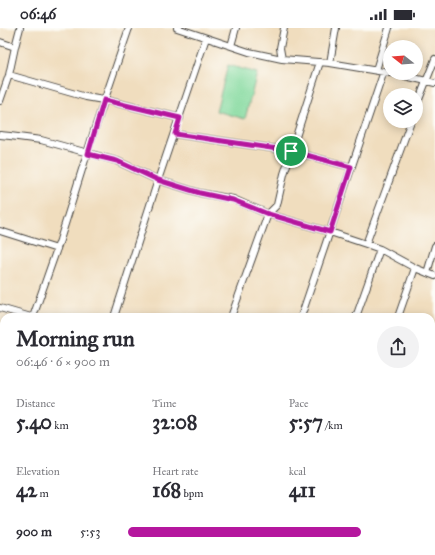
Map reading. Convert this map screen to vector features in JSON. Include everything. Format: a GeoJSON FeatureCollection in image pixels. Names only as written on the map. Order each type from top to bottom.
{"type":"FeatureCollection","features":[{"type":"Feature","properties":{"kind":"street"},"geometry":{"type":"LineString","coordinates":[[0,101],[9,75],[14,47],[20,28]]}},
{"type":"Feature","properties":{"kind":"street"},"geometry":{"type":"LineString","coordinates":[[33,313],[57,249],[104,100],[129,28]]}},
{"type":"Feature","properties":{"kind":"street"},"geometry":{"type":"LineString","coordinates":[[177,28],[231,46],[282,59],[330,63],[383,71]]}},
{"type":"Feature","properties":{"kind":"street"},"geometry":{"type":"LineString","coordinates":[[231,46],[236,28]]}},
{"type":"Feature","properties":{"kind":"street"},"geometry":{"type":"LineString","coordinates":[[282,59],[280,48],[284,28]]}},
{"type":"Feature","properties":{"kind":"street"},"geometry":{"type":"LineString","coordinates":[[330,63],[336,28]]}},
{"type":"Feature","properties":{"kind":"street"},"geometry":{"type":"LineString","coordinates":[[376,70],[389,28]]}},
{"type":"Feature","properties":{"kind":"street"},"geometry":{"type":"LineString","coordinates":[[115,313],[206,38]]}},
{"type":"Feature","properties":{"kind":"street"},"geometry":{"type":"LineString","coordinates":[[0,42],[14,47]]}},
{"type":"Feature","properties":{"kind":"street"},"geometry":{"type":"LineString","coordinates":[[423,88],[435,59]]}},
{"type":"Feature","properties":{"kind":"street"},"geometry":{"type":"LineString","coordinates":[[232,313],[268,214],[277,204],[284,174],[320,62]]}},
{"type":"Feature","properties":{"kind":"street"},"geometry":{"type":"LineString","coordinates":[[9,75],[86,97],[180,118]]}},
{"type":"Feature","properties":{"kind":"street"},"geometry":{"type":"LineString","coordinates":[[302,313],[351,167],[386,80]]}},
{"type":"Feature","properties":{"kind":"street"},"geometry":{"type":"LineString","coordinates":[[423,80],[435,83]]}},
{"type":"Feature","properties":{"kind":"street"},"geometry":{"type":"LineString","coordinates":[[366,244],[408,128]]}},
{"type":"Feature","properties":{"kind":"street"},"geometry":{"type":"LineString","coordinates":[[175,134],[291,151],[351,167]]}},
{"type":"Feature","properties":{"kind":"street"},"geometry":{"type":"LineString","coordinates":[[0,136],[42,140],[117,161],[158,180],[200,193],[233,200],[268,214],[330,232],[380,249],[415,268],[435,276]]}},
{"type":"Feature","properties":{"kind":"street"},"geometry":{"type":"LineString","coordinates":[[0,231],[57,249]]}},
{"type":"Feature","properties":{"kind":"street"},"geometry":{"type":"LineString","coordinates":[[426,273],[435,246]]}},
{"type":"Feature","properties":{"kind":"street"},"geometry":{"type":"LineString","coordinates":[[357,313],[380,249]]}},
{"type":"Feature","properties":{"kind":"street"},"geometry":{"type":"LineString","coordinates":[[399,313],[415,268]]}},
{"type":"Feature","properties":{"kind":"street"},"geometry":{"type":"LineString","coordinates":[[0,308],[18,313]]}},
{"type":"Feature","properties":{"kind":"green space"},"geometry":{"type":"Polygon","coordinates":[[[228,65],[257,73],[245,119],[216,111],[228,65]]]}},
{"type":"Feature","properties":{"kind":"route"},"geometry":{"type":"LineString","coordinates":[[104,100],[180,118],[175,134],[291,151],[351,167],[330,232],[268,214],[233,200],[200,193],[158,180],[117,161],[88,154],[104,100]]}}]}
